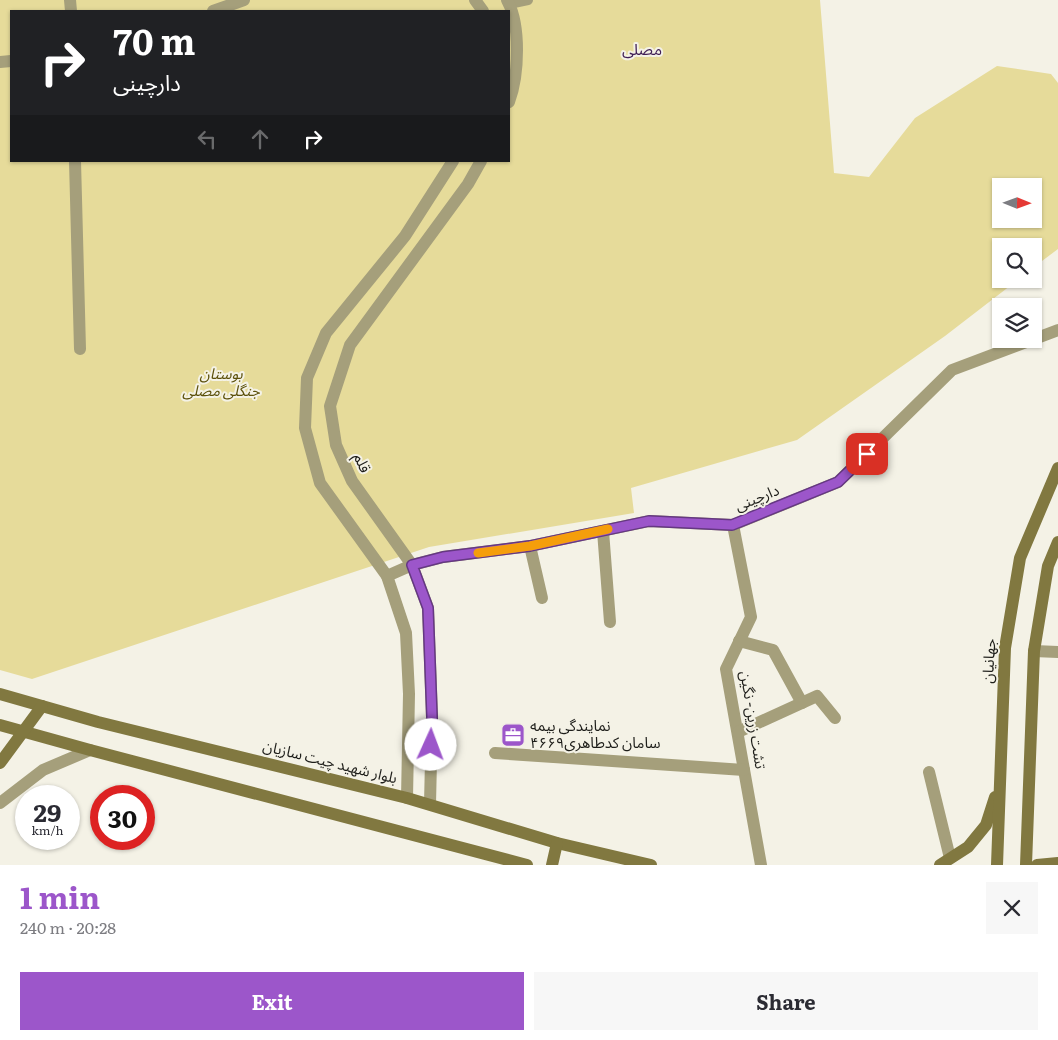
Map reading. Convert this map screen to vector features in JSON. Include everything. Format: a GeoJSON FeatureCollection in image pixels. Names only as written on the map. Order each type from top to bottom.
{"type":"FeatureCollection","features":[{"type":"Feature","properties":{"kind":"main road","name":"جهانیان"},"geometry":{"type":"LineString","coordinates":[[997,865],[1005,648],[1020,558],[1058,468]]}},
{"type":"Feature","properties":{"kind":"main road"},"geometry":{"type":"LineString","coordinates":[[1026,865],[1034,651],[1048,566],[1057,546]]}},
{"type":"Feature","properties":{"kind":"main road","name":"بلوار شهید چیت سازیان"},"geometry":{"type":"LineString","coordinates":[[0,694],[98,722],[430,804],[557,843],[651,865]]}},
{"type":"Feature","properties":{"kind":"main road"},"geometry":{"type":"LineString","coordinates":[[0,763],[42,706]]}},
{"type":"Feature","properties":{"kind":"main road"},"geometry":{"type":"LineString","coordinates":[[0,725],[527,865]]}},
{"type":"Feature","properties":{"kind":"main road"},"geometry":{"type":"LineString","coordinates":[[945,862],[968,847],[986,825],[1000,783]]}},
{"type":"Feature","properties":{"kind":"main road"},"geometry":{"type":"LineString","coordinates":[[552,865],[557,843]]}},
{"type":"Feature","properties":{"kind":"main road"},"geometry":{"type":"LineString","coordinates":[[1037,865],[1058,863]]}},
{"type":"Feature","properties":{"kind":"street"},"geometry":{"type":"LineString","coordinates":[[216,10],[244,0]]}},
{"type":"Feature","properties":{"kind":"street"},"geometry":{"type":"LineString","coordinates":[[508,2],[516,25],[517,59],[510,97]]}},
{"type":"Feature","properties":{"kind":"street"},"geometry":{"type":"LineString","coordinates":[[75,162],[80,349]]}},
{"type":"Feature","properties":{"kind":"street"},"geometry":{"type":"LineString","coordinates":[[406,798],[409,694],[406,633],[387,576],[320,484],[305,428],[307,378],[326,333],[405,236],[452,162]]}},
{"type":"Feature","properties":{"kind":"street","name":"قلم"},"geometry":{"type":"LineString","coordinates":[[430,804],[432,717],[428,608],[412,565],[352,481],[336,445],[330,406],[350,345],[468,184],[480,162]]}},
{"type":"Feature","properties":{"kind":"street","name":"دارچینی"},"geometry":{"type":"LineString","coordinates":[[387,576],[412,565],[443,557],[530,546],[649,521],[732,525],[838,482],[952,370],[1058,330]]}},
{"type":"Feature","properties":{"kind":"street","name":"تشت زرین- نگین"},"geometry":{"type":"LineString","coordinates":[[732,525],[751,617],[726,669],[761,865]]}},
{"type":"Feature","properties":{"kind":"street"},"geometry":{"type":"LineString","coordinates":[[603,530],[610,622]]}},
{"type":"Feature","properties":{"kind":"street"},"geometry":{"type":"LineString","coordinates":[[530,546],[542,598]]}},
{"type":"Feature","properties":{"kind":"street"},"geometry":{"type":"LineString","coordinates":[[739,641],[773,650],[802,703]]}},
{"type":"Feature","properties":{"kind":"street"},"geometry":{"type":"LineString","coordinates":[[1034,651],[1058,652]]}},
{"type":"Feature","properties":{"kind":"street"},"geometry":{"type":"LineString","coordinates":[[738,732],[817,696],[835,718]]}},
{"type":"Feature","properties":{"kind":"street"},"geometry":{"type":"LineString","coordinates":[[0,803],[43,770],[90,750]]}},
{"type":"Feature","properties":{"kind":"street"},"geometry":{"type":"LineString","coordinates":[[495,753],[744,770]]}},
{"type":"Feature","properties":{"kind":"street"},"geometry":{"type":"LineString","coordinates":[[929,772],[945,862]]}},
{"type":"Feature","properties":{"kind":"lane"},"geometry":{"type":"LineString","coordinates":[[508,2],[528,0]]}},
{"type":"Feature","properties":{"kind":"green space","name":"بوستان جنگلی مصلی"},"geometry":{"type":"Polygon","coordinates":[[[0,0],[820,0],[834,173],[869,177],[915,118],[997,66],[1051,74],[1058,83],[1058,249],[1042,261],[1042,238],[992,238],[992,288],[1007,288],[945,336],[797,440],[631,488],[634,513],[429,547],[32,679],[0,670],[0,0]]]}},
{"type":"Feature","properties":{"kind":"slow traffic"},"geometry":{"type":"LineString","coordinates":[[478,553],[530,546],[608,529]]}},
{"type":"Feature","properties":{"kind":"place","name":"نمایندگی بیمه سامان کدطاهری۴۶۶۹"},"geometry":{"type":"Point","coordinates":[513,735]}},
{"type":"Feature","properties":{"kind":"district","name":"مصلی"},"geometry":{"type":"Point","coordinates":[642,49]}},
{"type":"Feature","properties":{"kind":"route"},"geometry":{"type":"LineString","coordinates":[[431,745],[432,717],[428,608],[412,565],[443,557],[530,546],[649,521],[732,525],[838,482],[867,454]]}}]}
